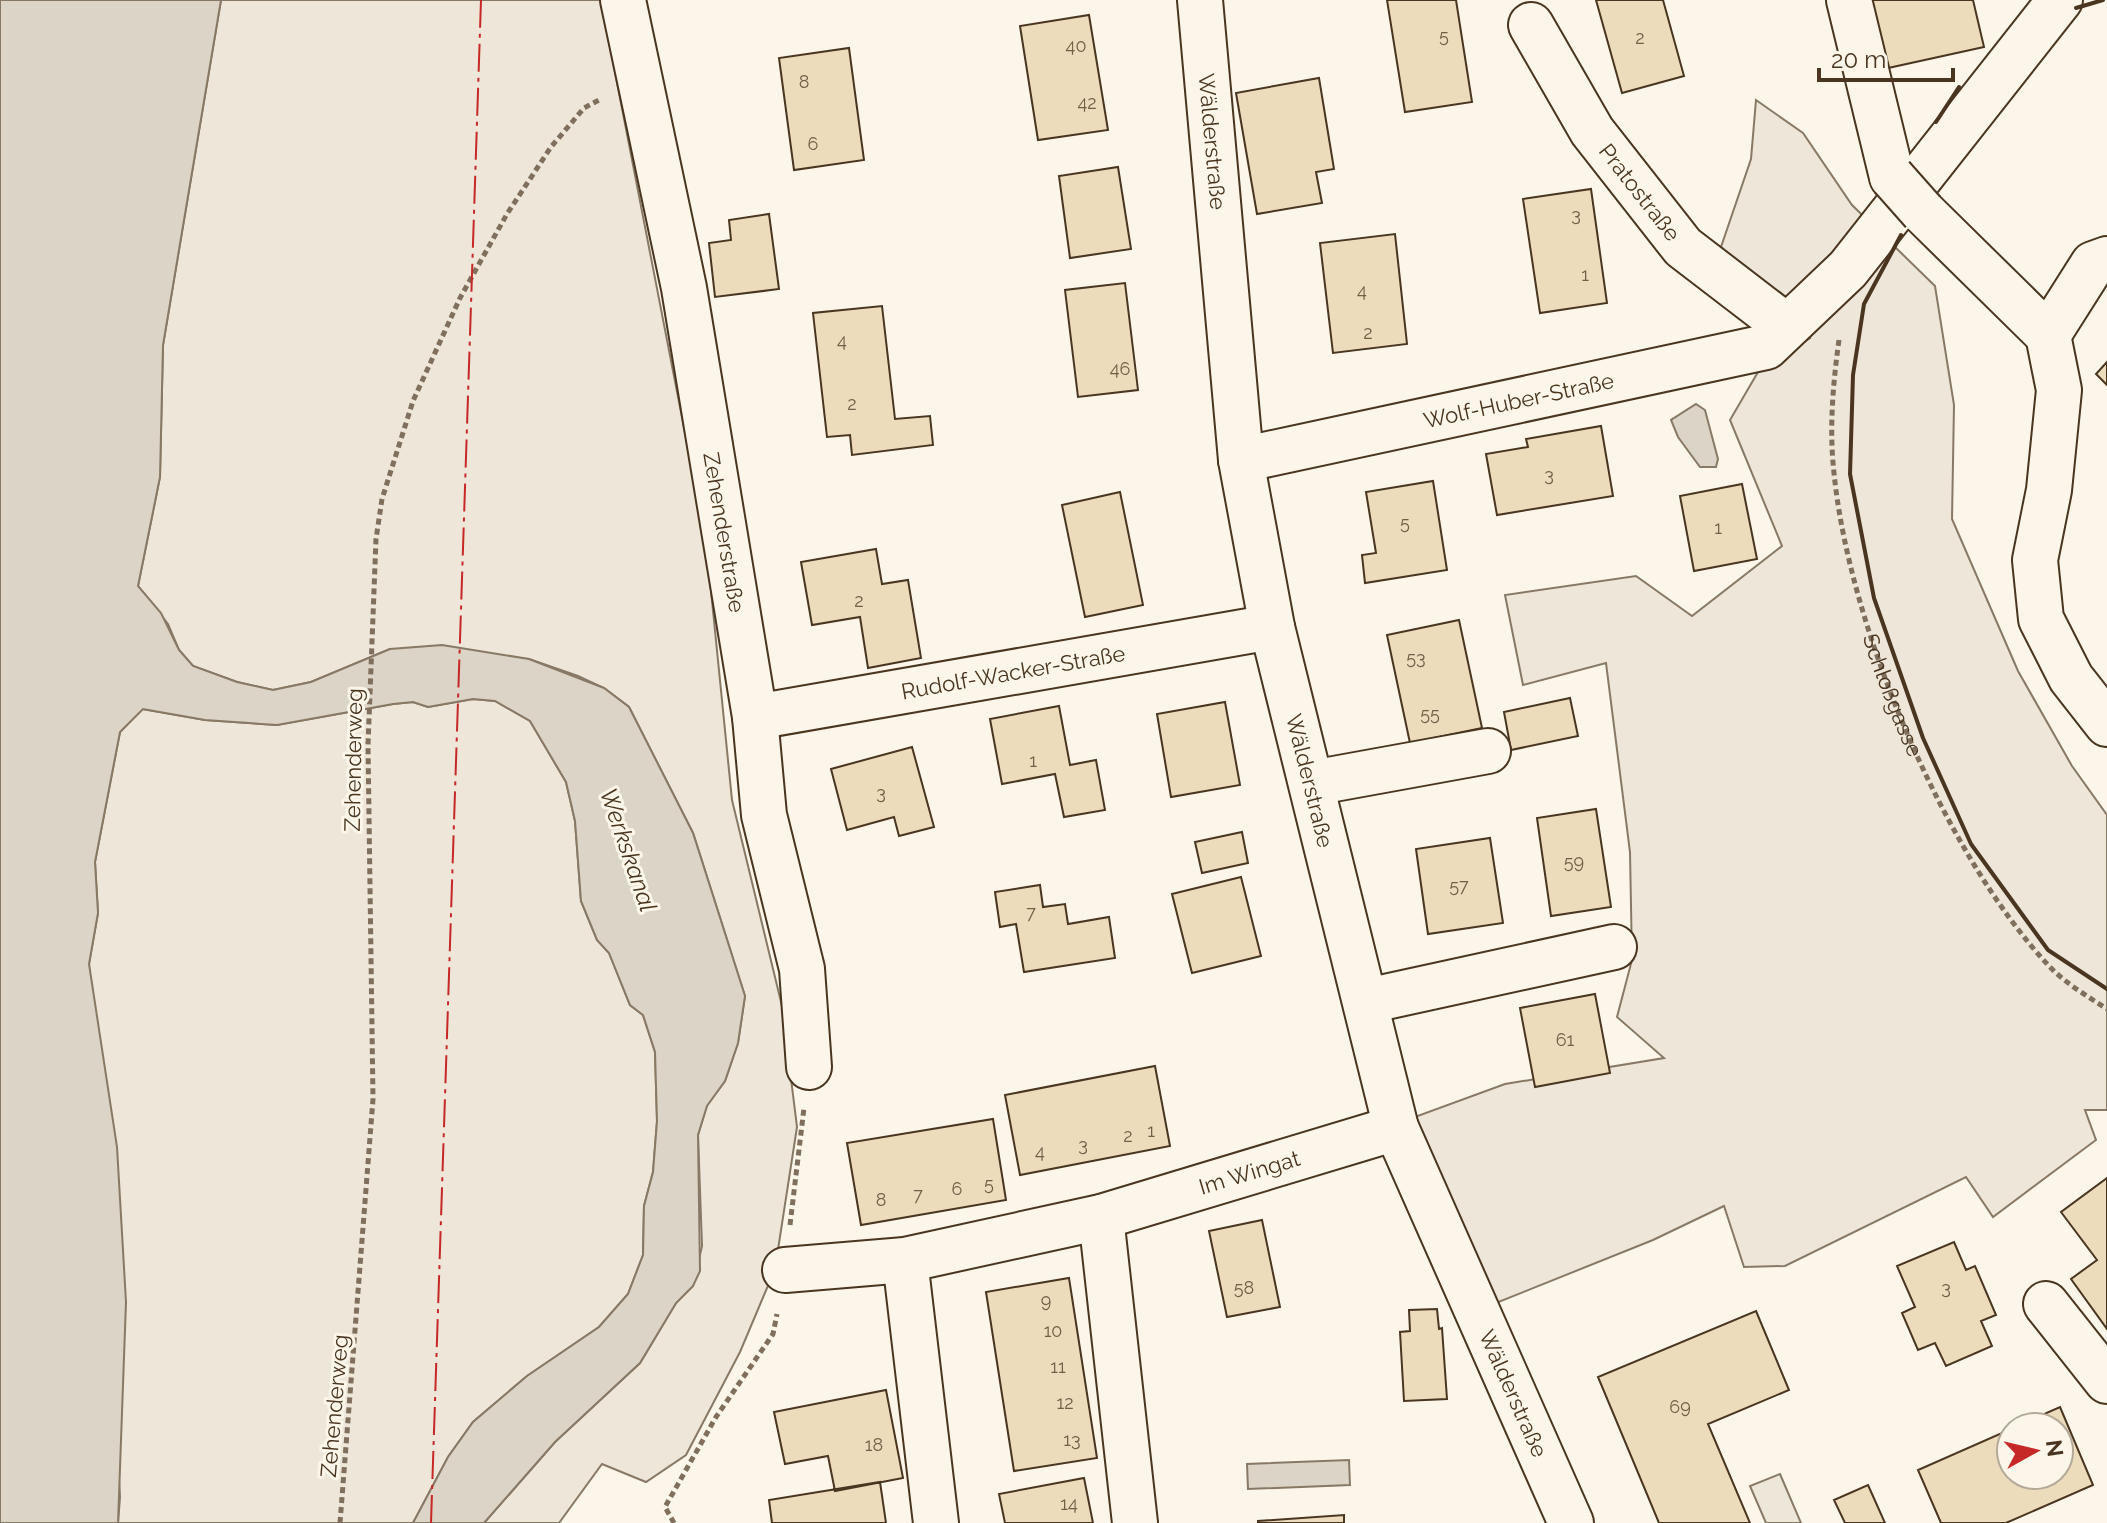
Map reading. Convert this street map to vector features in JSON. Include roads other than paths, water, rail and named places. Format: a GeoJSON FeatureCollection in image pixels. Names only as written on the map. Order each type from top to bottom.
{"type":"FeatureCollection","features":[{"type":"Feature","properties":{"kind":"street","name":"Zehenderstraße"},"geometry":{"type":"LineString","coordinates":[[623,0],[684,288],[755,717],[764,815],[802,969],[809,1067]]}},
{"type":"Feature","properties":{"kind":"street","name":"Wälderstraße"},"geometry":{"type":"LineString","coordinates":[[1200,0],[1241,460],[1272,627],[1396,1128],[1571,1523]]}},
{"type":"Feature","properties":{"kind":"street"},"geometry":{"type":"LineString","coordinates":[[1849,0],[1892,177],[1923,212],[2048,335],[2059,390],[2049,490],[2035,560],[2041,619],[2071,678],[2107,724]]}},
{"type":"Feature","properties":{"kind":"street"},"geometry":{"type":"LineString","coordinates":[[1786,326],[1848,269],[2060,0]]}},
{"type":"Feature","properties":{"kind":"street","name":"Pratostraße"},"geometry":{"type":"LineString","coordinates":[[1531,25],[1592,131],[1683,247],[1786,326]]}},
{"type":"Feature","properties":{"kind":"street"},"geometry":{"type":"LineString","coordinates":[[2048,335],[2093,264],[2107,259]]}},
{"type":"Feature","properties":{"kind":"street","name":"Wolf-Huber-Straße"},"geometry":{"type":"LineString","coordinates":[[1241,460],[1766,347],[1786,326]]}},
{"type":"Feature","properties":{"kind":"street","name":"Rudolf-Wacker-Straße"},"geometry":{"type":"LineString","coordinates":[[755,717],[1272,627]]}},
{"type":"Feature","properties":{"kind":"street"},"geometry":{"type":"LineString","coordinates":[[1312,783],[1488,751]]}},
{"type":"Feature","properties":{"kind":"street"},"geometry":{"type":"LineString","coordinates":[[1367,1001],[1614,947]]}},
{"type":"Feature","properties":{"kind":"street","name":"Im Wingat"},"geometry":{"type":"LineString","coordinates":[[785,1270],[905,1260],[1101,1217],[1396,1128]]}},
{"type":"Feature","properties":{"kind":"street"},"geometry":{"type":"LineString","coordinates":[[1101,1217],[1135,1523]]}},
{"type":"Feature","properties":{"kind":"street"},"geometry":{"type":"LineString","coordinates":[[905,1260],[936,1523]]}},
{"type":"Feature","properties":{"kind":"street"},"geometry":{"type":"LineString","coordinates":[[2046,1304],[2107,1381]]}},
{"type":"Feature","properties":{"kind":"water","name":"Werkskanal"},"geometry":{"type":"Polygon","coordinates":[[[0,0],[221,0],[163,345],[160,477],[138,586],[161,613],[179,650],[193,666],[237,682],[273,690],[311,682],[390,649],[442,645],[529,659],[604,688],[629,707],[693,833],[745,996],[738,1043],[725,1081],[707,1106],[698,1135],[700,1271],[693,1286],[676,1303],[640,1363],[555,1442],[484,1523],[413,1523],[448,1457],[473,1422],[527,1376],[599,1327],[628,1294],[643,1255],[644,1206],[653,1172],[657,1121],[655,1052],[643,1015],[630,1005],[609,953],[597,940],[581,901],[575,821],[566,782],[530,721],[495,701],[473,699],[428,707],[413,702],[393,704],[277,725],[205,720],[143,709],[120,732],[95,862],[98,913],[89,964],[117,1147],[126,1302],[118,1523],[0,1523],[0,0]]]}},
{"type":"Feature","properties":{"kind":"water"},"geometry":{"type":"Polygon","coordinates":[[[1696,404],[1705,410],[1718,459],[1716,467],[1700,467],[1678,437],[1671,420],[1696,404]]]}},
{"type":"Feature","properties":{"kind":"water"},"geometry":{"type":"Polygon","coordinates":[[[1349,1460],[1350,1485],[1248,1489],[1247,1464],[1349,1460]]]}}]}
